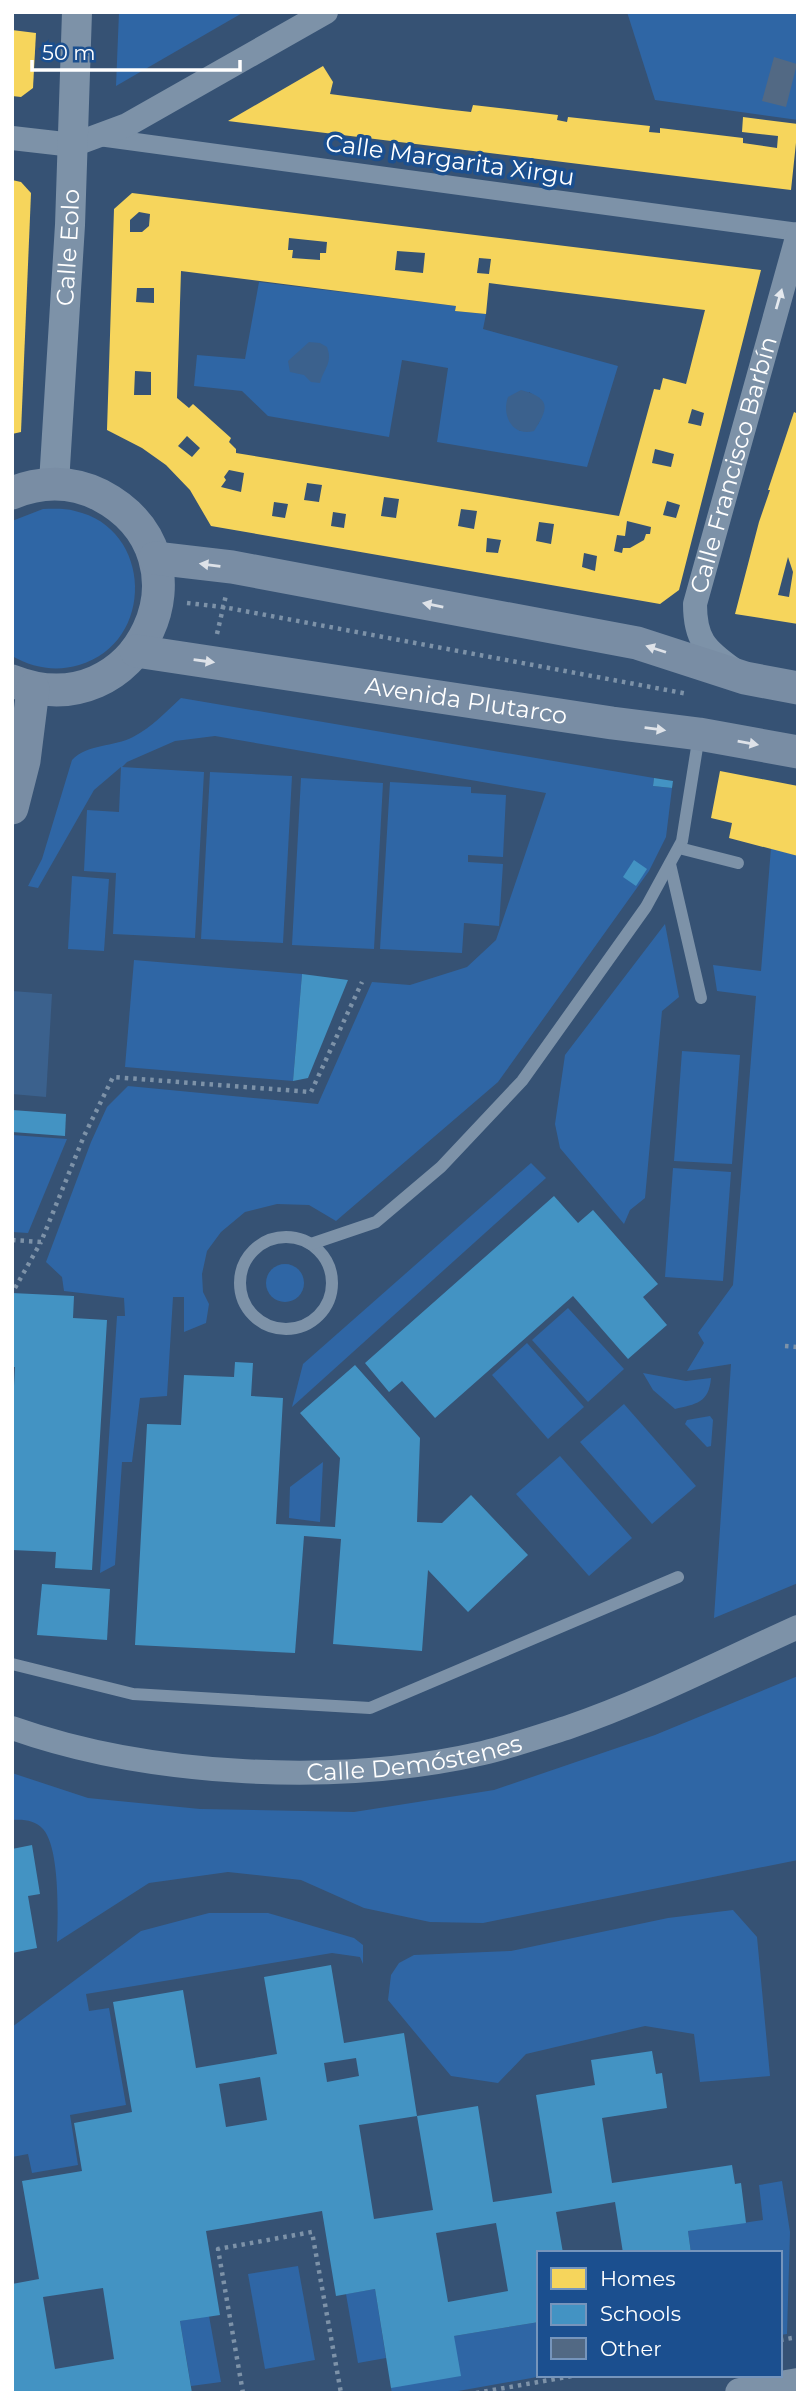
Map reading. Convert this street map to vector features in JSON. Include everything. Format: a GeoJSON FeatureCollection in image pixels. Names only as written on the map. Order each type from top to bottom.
{"type":"FeatureCollection","features":[{"type":"Feature","properties":{"kind":"main road"},"geometry":{"type":"LineString","coordinates":[[12,493],[27,487],[54,483],[87,489],[117,504],[140,528],[155,558],[158,600],[154,618],[136,652],[108,677],[72,690],[23,685],[24,761],[12,808]]}},
{"type":"Feature","properties":{"kind":"main road"},"geometry":{"type":"LineString","coordinates":[[155,558],[232,567],[637,643],[745,678],[798,688]]}},
{"type":"Feature","properties":{"kind":"main road","name":"Avenida Plutarco"},"geometry":{"type":"LineString","coordinates":[[136,652],[699,734],[798,752]]}},
{"type":"Feature","properties":{"kind":"street","name":"Calle Eolo"},"geometry":{"type":"LineString","coordinates":[[54,483],[70,225],[84,141],[77,12]]}},
{"type":"Feature","properties":{"kind":"street"},"geometry":{"type":"LineString","coordinates":[[12,138],[84,141],[127,125],[326,12]]}},
{"type":"Feature","properties":{"kind":"street","name":"Calle Margarita Xirgu"},"geometry":{"type":"LineString","coordinates":[[84,141],[798,233]]}},
{"type":"Feature","properties":{"kind":"street","name":"Calle Francisco Barbín"},"geometry":{"type":"LineString","coordinates":[[745,678],[710,652],[695,626],[695,604],[798,233]]}},
{"type":"Feature","properties":{"kind":"street","name":"Calle Demóstenes"},"geometry":{"type":"LineString","coordinates":[[12,1727],[80,1749],[147,1761],[231,1770],[314,1772],[401,1766],[483,1753],[570,1726],[648,1696],[798,1627]]}},
{"type":"Feature","properties":{"kind":"street"},"geometry":{"type":"LineString","coordinates":[[740,2393],[798,2383]]}},
{"type":"Feature","properties":{"kind":"lane"},"geometry":{"type":"LineString","coordinates":[[311,1244],[321,1254],[330,1273],[330,1294],[325,1307],[303,1326],[275,1327],[261,1322],[250,1312],[239,1286],[241,1271],[256,1247],[276,1238],[298,1238],[311,1244],[376,1222],[450,1157],[522,1081],[646,907],[681,844],[699,734]]}},
{"type":"Feature","properties":{"kind":"lane"},"geometry":{"type":"LineString","coordinates":[[681,844],[738,863]]}},
{"type":"Feature","properties":{"kind":"lane"},"geometry":{"type":"LineString","coordinates":[[670,864],[701,998]]}},
{"type":"Feature","properties":{"kind":"lane"},"geometry":{"type":"LineString","coordinates":[[12,1664],[134,1694],[370,1708],[678,1577]]}},
{"type":"Feature","properties":{"kind":"path"},"geometry":{"type":"LineString","coordinates":[[210,662],[232,567]]}},
{"type":"Feature","properties":{"kind":"path"},"geometry":{"type":"LineString","coordinates":[[158,600],[223,607],[632,683],[625,725]]}},
{"type":"Feature","properties":{"kind":"path"},"geometry":{"type":"LineString","coordinates":[[15,1288],[41,1242],[84,1136],[113,1077],[311,1092],[362,982]]}},
{"type":"Feature","properties":{"kind":"path"},"geometry":{"type":"LineString","coordinates":[[12,1240],[41,1242]]}},
{"type":"Feature","properties":{"kind":"path"},"geometry":{"type":"LineString","coordinates":[[785,1346],[798,1347]]}},
{"type":"Feature","properties":{"kind":"path"},"geometry":{"type":"LineString","coordinates":[[243,2393],[218,2249],[312,2232],[341,2393]]}},
{"type":"Feature","properties":{"kind":"path"},"geometry":{"type":"LineString","coordinates":[[476,2393],[567,2377]]}},
{"type":"Feature","properties":{"kind":"shaded area"},"geometry":{"type":"Polygon","coordinates":[[[119,12],[244,12],[116,86],[119,12]]]}},
{"type":"Feature","properties":{"kind":"shaded area"},"geometry":{"type":"Polygon","coordinates":[[[627,12],[798,12],[798,120],[655,100],[627,12]]]}},
{"type":"Feature","properties":{"kind":"shaded area"},"geometry":{"type":"Polygon","coordinates":[[[259,282],[456,306],[455,311],[486,314],[483,329],[618,366],[587,467],[437,442],[448,368],[402,360],[389,437],[268,416],[242,391],[194,386],[197,355],[245,359],[259,282]],[[529,392],[516,426],[520,431],[538,424],[542,416],[541,400],[529,392]]]}},
{"type":"Feature","properties":{"kind":"shaded area"},"geometry":{"type":"Polygon","coordinates":[[[309,342],[320,343],[327,347],[329,353],[320,383],[311,382],[304,375],[290,372],[288,361],[309,342]]]}},
{"type":"Feature","properties":{"kind":"shaded area"},"geometry":{"type":"Polygon","coordinates":[[[521,390],[538,397],[544,405],[543,416],[534,431],[520,431],[508,418],[508,397],[521,390]]]}},
{"type":"Feature","properties":{"kind":"shaded area"},"geometry":{"type":"Polygon","coordinates":[[[43,509],[71,510],[101,522],[119,539],[131,561],[135,586],[132,611],[122,634],[104,653],[70,667],[45,668],[12,656],[12,521],[43,509]]]}},
{"type":"Feature","properties":{"kind":"shaded area"},"geometry":{"type":"Polygon","coordinates":[[[181,698],[654,778],[653,786],[672,788],[666,837],[649,871],[498,1082],[336,1221],[309,1205],[277,1204],[245,1212],[221,1232],[207,1251],[202,1274],[203,1292],[209,1304],[206,1323],[184,1332],[184,1297],[173,1297],[167,1396],[140,1398],[132,1462],[122,1462],[115,1565],[100,1573],[117,1316],[125,1316],[124,1298],[64,1291],[62,1277],[46,1262],[107,1107],[128,1086],[318,1104],[372,982],[410,985],[467,967],[496,940],[546,793],[215,736],[175,741],[127,762],[122,767],[204,772],[195,938],[113,934],[116,873],[84,871],[87,810],[119,812],[121,767],[94,790],[38,888],[28,886],[42,859],[72,760],[85,751],[133,737],[153,724],[181,698]]]}},
{"type":"Feature","properties":{"kind":"shaded area"},"geometry":{"type":"Polygon","coordinates":[[[210,772],[292,776],[283,943],[201,939],[210,772]]]}},
{"type":"Feature","properties":{"kind":"shaded area"},"geometry":{"type":"Polygon","coordinates":[[[301,778],[383,783],[374,949],[292,945],[301,778]]]}},
{"type":"Feature","properties":{"kind":"shaded area"},"geometry":{"type":"Polygon","coordinates":[[[390,782],[471,787],[471,793],[506,795],[503,857],[468,855],[468,862],[503,864],[499,926],[464,923],[462,953],[380,949],[390,782]]]}},
{"type":"Feature","properties":{"kind":"shaded area"},"geometry":{"type":"Polygon","coordinates":[[[771,848],[798,856],[798,1583],[714,1618],[731,1364],[687,1371],[704,1343],[698,1333],[733,1285],[756,996],[717,991],[713,965],[761,971],[771,848]]]}},
{"type":"Feature","properties":{"kind":"shaded area"},"geometry":{"type":"Polygon","coordinates":[[[72,876],[109,879],[104,951],[68,949],[72,876]]]}},
{"type":"Feature","properties":{"kind":"shaded area"},"geometry":{"type":"Polygon","coordinates":[[[665,924],[679,997],[662,1011],[645,1198],[630,1210],[624,1224],[560,1148],[555,1124],[565,1055],[665,924]]]}},
{"type":"Feature","properties":{"kind":"shaded area"},"geometry":{"type":"Polygon","coordinates":[[[134,960],[302,974],[293,1081],[125,1067],[134,960]]]}},
{"type":"Feature","properties":{"kind":"shaded area"},"geometry":{"type":"Polygon","coordinates":[[[12,991],[52,994],[46,1097],[12,1094],[12,991]]]}},
{"type":"Feature","properties":{"kind":"shaded area"},"geometry":{"type":"Polygon","coordinates":[[[682,1051],[740,1055],[732,1164],[674,1161],[682,1051]]]}},
{"type":"Feature","properties":{"kind":"shaded area"},"geometry":{"type":"Polygon","coordinates":[[[12,1135],[67,1139],[28,1233],[12,1232],[12,1135]]]}},
{"type":"Feature","properties":{"kind":"shaded area"},"geometry":{"type":"Polygon","coordinates":[[[531,1163],[546,1178],[292,1407],[303,1364],[531,1163]]]}},
{"type":"Feature","properties":{"kind":"shaded area"},"geometry":{"type":"Polygon","coordinates":[[[673,1168],[731,1172],[723,1281],[665,1277],[673,1168]]]}},
{"type":"Feature","properties":{"kind":"shaded area"},"geometry":{"type":"Polygon","coordinates":[[[285,1264],[299,1269],[304,1283],[299,1297],[285,1302],[271,1297],[266,1283],[271,1269],[285,1264]]]}},
{"type":"Feature","properties":{"kind":"shaded area"},"geometry":{"type":"Polygon","coordinates":[[[568,1308],[624,1369],[588,1402],[532,1340],[568,1308]]]}},
{"type":"Feature","properties":{"kind":"shaded area"},"geometry":{"type":"Polygon","coordinates":[[[527,1343],[584,1407],[548,1439],[492,1375],[527,1343]]]}},
{"type":"Feature","properties":{"kind":"shaded area"},"geometry":{"type":"Polygon","coordinates":[[[643,1373],[686,1381],[711,1378],[710,1386],[700,1401],[675,1409],[653,1390],[643,1373]]]}},
{"type":"Feature","properties":{"kind":"shaded area"},"geometry":{"type":"Polygon","coordinates":[[[624,1404],[696,1486],[652,1524],[580,1442],[624,1404]]]}},
{"type":"Feature","properties":{"kind":"shaded area"},"geometry":{"type":"Polygon","coordinates":[[[710,1416],[713,1420],[711,1446],[707,1447],[685,1424],[687,1420],[710,1416]]]}},
{"type":"Feature","properties":{"kind":"shaded area"},"geometry":{"type":"Polygon","coordinates":[[[560,1456],[632,1538],[589,1576],[516,1494],[560,1456]]]}},
{"type":"Feature","properties":{"kind":"shaded area"},"geometry":{"type":"Polygon","coordinates":[[[323,1462],[320,1522],[289,1518],[290,1487],[323,1462]]]}},
{"type":"Feature","properties":{"kind":"shaded area"},"geometry":{"type":"Polygon","coordinates":[[[798,1676],[798,1860],[483,1923],[430,1922],[364,1908],[301,1880],[228,1872],[149,1883],[57,1942],[57,1883],[49,1838],[43,1829],[33,1822],[12,1820],[12,1773],[88,1798],[200,1809],[354,1812],[494,1790],[655,1735],[798,1676]]]}},
{"type":"Feature","properties":{"kind":"shaded area"},"geometry":{"type":"Polygon","coordinates":[[[733,1910],[757,1937],[770,2076],[700,2082],[694,2034],[645,2026],[526,2054],[498,2083],[451,2076],[388,2000],[391,1975],[399,1963],[414,1955],[511,1951],[668,1918],[733,1910]]]}},
{"type":"Feature","properties":{"kind":"shaded area"},"geometry":{"type":"Polygon","coordinates":[[[209,1913],[268,1913],[354,1938],[363,1945],[363,1964],[360,1957],[332,1953],[86,1994],[89,2011],[109,2008],[126,2105],[70,2115],[78,2165],[32,2173],[28,2154],[12,2157],[12,2027],[141,1931],[209,1913]]]}},
{"type":"Feature","properties":{"kind":"shaded area"},"geometry":{"type":"Polygon","coordinates":[[[782,2181],[790,2232],[787,2334],[782,2335],[782,2251],[691,2251],[688,2231],[763,2220],[759,2185],[782,2181]]]}},
{"type":"Feature","properties":{"kind":"shaded area"},"geometry":{"type":"Polygon","coordinates":[[[298,2266],[315,2360],[265,2369],[248,2274],[298,2266]]]}},
{"type":"Feature","properties":{"kind":"shaded area"},"geometry":{"type":"Polygon","coordinates":[[[375,2289],[386,2358],[358,2363],[346,2294],[375,2289]]]}},
{"type":"Feature","properties":{"kind":"shaded area"},"geometry":{"type":"Polygon","coordinates":[[[209,2316],[221,2382],[191,2386],[180,2321],[209,2316]]]}},
{"type":"Feature","properties":{"kind":"shaded area"},"geometry":{"type":"Polygon","coordinates":[[[537,2322],[537,2377],[447,2393],[392,2393],[391,2388],[454,2336],[537,2322]]]}},
{"type":"Feature","properties":{"kind":"building: Homes"},"geometry":{"type":"Polygon","coordinates":[[[12,30],[36,33],[33,88],[21,97],[12,96],[12,30]]]}},
{"type":"Feature","properties":{"kind":"building: Homes"},"geometry":{"type":"Polygon","coordinates":[[[323,66],[333,82],[330,94],[444,109],[471,112],[473,105],[558,115],[557,120],[567,122],[568,117],[650,126],[649,132],[660,133],[660,128],[743,138],[743,143],[777,148],[778,136],[742,132],[743,117],[798,124],[791,190],[228,121],[323,66]]]}},
{"type":"Feature","properties":{"kind":"building: Homes"},"geometry":{"type":"Polygon","coordinates":[[[12,180],[21,182],[31,193],[21,432],[12,434],[12,180]]]}},
{"type":"Feature","properties":{"kind":"building: Homes"},"geometry":{"type":"Polygon","coordinates":[[[132,193],[761,270],[679,590],[660,604],[211,526],[190,490],[166,465],[142,448],[107,430],[114,209],[132,193]],[[139,212],[130,220],[130,232],[142,232],[149,226],[150,214],[139,212]],[[289,238],[288,250],[293,250],[292,258],[320,260],[320,253],[326,253],[327,242],[289,238]],[[397,251],[395,270],[423,273],[425,253],[397,251]],[[479,258],[477,273],[489,274],[491,259],[479,258]],[[181,271],[177,398],[189,408],[193,404],[231,438],[229,442],[236,449],[236,453],[619,516],[654,389],[660,390],[663,378],[686,384],[705,310],[489,283],[486,314],[455,311],[456,306],[181,271]],[[137,288],[136,302],[154,303],[154,288],[137,288]],[[135,371],[134,395],[151,395],[151,372],[135,371]],[[692,409],[688,423],[701,426],[704,413],[692,409]],[[187,436],[178,446],[192,457],[200,448],[187,436]],[[655,449],[652,463],[671,467],[674,454],[655,449]],[[229,470],[221,487],[241,492],[244,473],[229,470]],[[307,483],[304,500],[319,502],[322,485],[307,483]],[[384,497],[381,516],[396,518],[399,499],[384,497]],[[667,501],[663,515],[676,518],[680,505],[667,501]],[[274,502],[272,516],[285,518],[288,504],[274,502]],[[461,509],[458,526],[474,529],[477,511],[461,509]],[[333,512],[331,526],[344,528],[346,514],[333,512]],[[627,521],[625,536],[617,535],[614,551],[622,553],[623,548],[630,548],[644,540],[646,534],[650,534],[651,527],[627,521]],[[539,522],[536,541],[551,544],[554,524],[539,522]],[[487,538],[486,552],[498,553],[501,540],[487,538]],[[584,553],[582,567],[595,571],[597,556],[584,553]]]}},
{"type":"Feature","properties":{"kind":"building: Homes"},"geometry":{"type":"Polygon","coordinates":[[[794,412],[798,414],[798,624],[735,614],[768,490],[794,412]],[[788,557],[778,595],[789,597],[793,572],[788,557]]]}},
{"type":"Feature","properties":{"kind":"building: Homes"},"geometry":{"type":"Polygon","coordinates":[[[720,771],[798,786],[798,856],[729,838],[732,823],[711,818],[720,771]]]}},
{"type":"Feature","properties":{"kind":"building: Schools"},"geometry":{"type":"Polygon","coordinates":[[[654,778],[673,781],[672,788],[653,786],[654,778]]]}},
{"type":"Feature","properties":{"kind":"building: Schools"},"geometry":{"type":"Polygon","coordinates":[[[634,860],[647,869],[636,886],[623,877],[634,860]]]}},
{"type":"Feature","properties":{"kind":"building: Schools"},"geometry":{"type":"Polygon","coordinates":[[[302,974],[348,980],[308,1078],[293,1081],[302,974]]]}},
{"type":"Feature","properties":{"kind":"building: Schools"},"geometry":{"type":"Polygon","coordinates":[[[12,1110],[66,1114],[65,1136],[12,1132],[12,1110]]]}},
{"type":"Feature","properties":{"kind":"building: Schools"},"geometry":{"type":"Polygon","coordinates":[[[554,1196],[578,1223],[593,1210],[658,1284],[643,1297],[667,1325],[628,1359],[573,1296],[435,1418],[402,1381],[389,1392],[365,1363],[554,1196]]]}},
{"type":"Feature","properties":{"kind":"building: Schools"},"geometry":{"type":"Polygon","coordinates":[[[12,1293],[74,1296],[73,1318],[107,1320],[92,1570],[55,1568],[56,1552],[12,1550],[15,1367],[12,1367],[12,1293]]]}},
{"type":"Feature","properties":{"kind":"building: Schools"},"geometry":{"type":"Polygon","coordinates":[[[235,1362],[253,1363],[251,1396],[283,1398],[276,1524],[335,1527],[340,1458],[300,1413],[355,1365],[420,1438],[417,1522],[442,1523],[471,1495],[528,1555],[468,1612],[428,1570],[422,1651],[333,1644],[341,1539],[304,1536],[295,1653],[135,1645],[147,1424],[181,1425],[184,1375],[234,1377],[235,1362]]]}},
{"type":"Feature","properties":{"kind":"building: Schools"},"geometry":{"type":"Polygon","coordinates":[[[42,1584],[110,1589],[107,1640],[37,1635],[42,1584]]]}},
{"type":"Feature","properties":{"kind":"building: Schools"},"geometry":{"type":"Polygon","coordinates":[[[32,1845],[40,1894],[28,1896],[37,1948],[12,1953],[12,1849],[32,1845]]]}},
{"type":"Feature","properties":{"kind":"building: Schools"},"geometry":{"type":"Polygon","coordinates":[[[331,1965],[344,2043],[404,2033],[417,2116],[478,2106],[493,2202],[552,2193],[536,2095],[595,2085],[591,2060],[652,2051],[656,2074],[662,2073],[667,2108],[602,2118],[612,2183],[732,2165],[735,2184],[741,2183],[746,2223],[688,2231],[691,2251],[623,2251],[615,2202],[556,2212],[563,2251],[537,2251],[537,2322],[454,2336],[461,2376],[391,2388],[375,2289],[336,2296],[322,2211],[206,2231],[220,2315],[180,2321],[192,2393],[12,2393],[12,2284],[39,2279],[22,2181],[82,2171],[74,2123],[132,2112],[113,2002],[183,1990],[196,2068],[277,2054],[264,1977],[331,1965]],[[356,2058],[324,2063],[327,2082],[359,2076],[356,2058]],[[260,2077],[219,2084],[226,2127],[267,2120],[260,2077]],[[417,2116],[359,2125],[374,2219],[433,2210],[417,2116]],[[496,2223],[436,2233],[448,2302],[508,2291],[496,2223]],[[103,2288],[43,2297],[55,2369],[114,2359],[103,2288]]]}},
{"type":"Feature","properties":{"kind":"building: Other"},"geometry":{"type":"Polygon","coordinates":[[[774,57],[797,64],[786,107],[762,101],[774,57]]]}}]}
